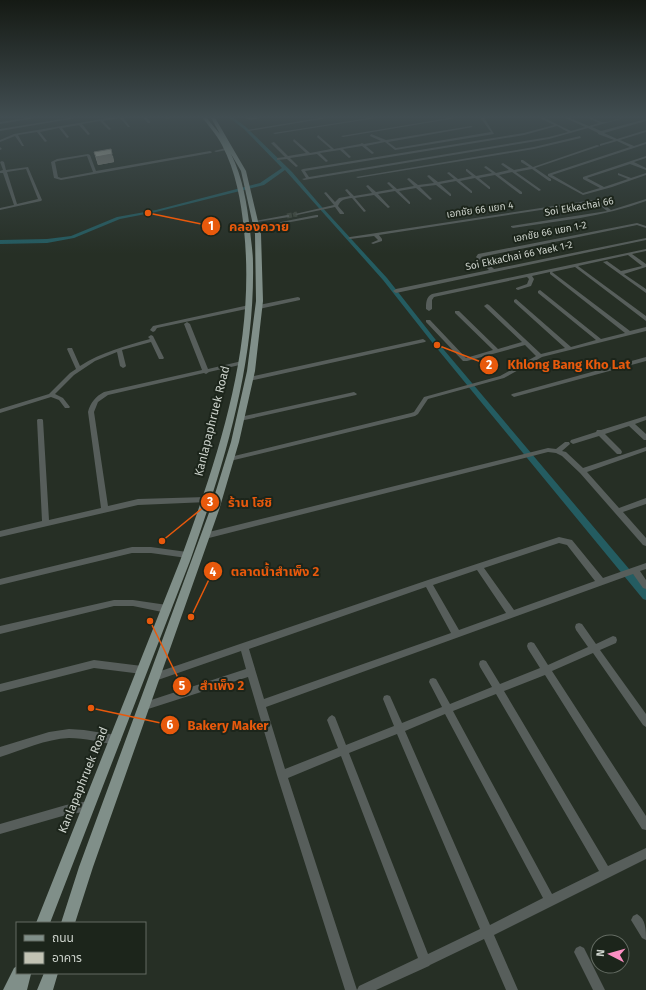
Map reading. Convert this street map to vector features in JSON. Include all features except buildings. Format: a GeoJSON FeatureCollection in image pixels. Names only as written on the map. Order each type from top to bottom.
{"type":"FeatureCollection","features":[{"type":"Feature","properties":{"kind":"main road","name":"Kanlapaphruek Road"},"geometry":{"type":"LineString","coordinates":[[43,922],[167,609],[206,500],[224,444],[254,307],[245,187],[232,162]]}},
{"type":"Feature","properties":{"kind":"main road","name":"Kanlapaphruek Road"},"geometry":{"type":"LineString","coordinates":[[68,922],[86,867],[205,536],[230,459],[249,379],[254,307],[260,259],[258,224],[238,162]]}},
{"type":"Feature","properties":{"kind":"main road"},"geometry":{"type":"LineString","coordinates":[[11,990],[19,974]]}},
{"type":"Feature","properties":{"kind":"main road"},"geometry":{"type":"LineString","coordinates":[[19,990],[25,974]]}},
{"type":"Feature","properties":{"kind":"main road"},"geometry":{"type":"LineString","coordinates":[[45,990],[51,974]]}},
{"type":"Feature","properties":{"kind":"street"},"geometry":{"type":"LineString","coordinates":[[2,162],[2,171],[16,206]]}},
{"type":"Feature","properties":{"kind":"street"},"geometry":{"type":"LineString","coordinates":[[53,162],[57,178],[154,162]]}},
{"type":"Feature","properties":{"kind":"street"},"geometry":{"type":"LineString","coordinates":[[90,162],[94,173]]}},
{"type":"Feature","properties":{"kind":"street"},"geometry":{"type":"LineString","coordinates":[[293,162],[296,166]]}},
{"type":"Feature","properties":{"kind":"street"},"geometry":{"type":"LineString","coordinates":[[347,162],[303,170],[306,179],[406,162]]}},
{"type":"Feature","properties":{"kind":"street"},"geometry":{"type":"LineString","coordinates":[[358,177],[448,162]]}},
{"type":"Feature","properties":{"kind":"street"},"geometry":{"type":"LineString","coordinates":[[524,162],[560,186]]}},
{"type":"Feature","properties":{"kind":"street"},"geometry":{"type":"LineString","coordinates":[[336,206],[340,199],[532,168],[549,162]]}},
{"type":"Feature","properties":{"kind":"street"},"geometry":{"type":"LineString","coordinates":[[587,162],[549,175],[583,194],[646,174]]}},
{"type":"Feature","properties":{"kind":"street"},"geometry":{"type":"LineString","coordinates":[[603,188],[584,178],[629,162]]}},
{"type":"Feature","properties":{"kind":"street"},"geometry":{"type":"LineString","coordinates":[[630,162],[646,169]]}},
{"type":"Feature","properties":{"kind":"street"},"geometry":{"type":"LineString","coordinates":[[503,164],[539,190]]}},
{"type":"Feature","properties":{"kind":"street"},"geometry":{"type":"LineString","coordinates":[[486,166],[521,193]]}},
{"type":"Feature","properties":{"kind":"street"},"geometry":{"type":"LineString","coordinates":[[0,209],[40,200],[28,168],[2,171]]}},
{"type":"Feature","properties":{"kind":"street"},"geometry":{"type":"LineString","coordinates":[[467,170],[489,188]]}},
{"type":"Feature","properties":{"kind":"street"},"geometry":{"type":"LineString","coordinates":[[449,172],[471,192]]}},
{"type":"Feature","properties":{"kind":"street"},"geometry":{"type":"LineString","coordinates":[[619,174],[631,179]]}},
{"type":"Feature","properties":{"kind":"street"},"geometry":{"type":"LineString","coordinates":[[429,176],[450,195]]}},
{"type":"Feature","properties":{"kind":"street"},"geometry":{"type":"LineString","coordinates":[[410,179],[430,199]]}},
{"type":"Feature","properties":{"kind":"street"},"geometry":{"type":"LineString","coordinates":[[390,183],[409,203]]}},
{"type":"Feature","properties":{"kind":"street"},"geometry":{"type":"LineString","coordinates":[[368,186],[388,207]]}},
{"type":"Feature","properties":{"kind":"street"},"geometry":{"type":"LineString","coordinates":[[347,190],[364,211]]}},
{"type":"Feature","properties":{"kind":"street"},"geometry":{"type":"LineString","coordinates":[[572,191],[588,202]]}},
{"type":"Feature","properties":{"kind":"street"},"geometry":{"type":"LineString","coordinates":[[326,193],[342,213]]}},
{"type":"Feature","properties":{"kind":"street","name":"Soi Ekkachai 66"},"geometry":{"type":"LineString","coordinates":[[513,227],[610,211],[629,207],[646,200]]}},
{"type":"Feature","properties":{"kind":"street","name":"เอกชัย 66 แยก 4"},"geometry":{"type":"LineString","coordinates":[[350,238],[588,202],[598,202],[610,211]]}},
{"type":"Feature","properties":{"kind":"street"},"geometry":{"type":"LineString","coordinates":[[297,214],[336,206]]}},
{"type":"Feature","properties":{"kind":"street"},"geometry":{"type":"LineString","coordinates":[[514,214],[518,218]]}},
{"type":"Feature","properties":{"kind":"street"},"geometry":{"type":"LineString","coordinates":[[258,224],[287,216]]}},
{"type":"Feature","properties":{"kind":"street"},"geometry":{"type":"LineString","coordinates":[[258,224],[316,216]]}},
{"type":"Feature","properties":{"kind":"street"},"geometry":{"type":"LineString","coordinates":[[523,221],[528,225]]}},
{"type":"Feature","properties":{"kind":"street","name":"เอกชัย 66 แยก 1-2"},"geometry":{"type":"LineString","coordinates":[[493,271],[478,257],[480,255],[637,224],[646,227]]}},
{"type":"Feature","properties":{"kind":"street"},"geometry":{"type":"LineString","coordinates":[[373,243],[380,241],[376,235]]}},
{"type":"Feature","properties":{"kind":"street","name":"Soi EkkaChai 66 Yaek 1-2"},"geometry":{"type":"LineString","coordinates":[[396,291],[646,239]]}},
{"type":"Feature","properties":{"kind":"street"},"geometry":{"type":"LineString","coordinates":[[430,308],[429,300],[432,296],[646,250]]}},
{"type":"Feature","properties":{"kind":"street"},"geometry":{"type":"LineString","coordinates":[[630,255],[646,266]]}},
{"type":"Feature","properties":{"kind":"street"},"geometry":{"type":"LineString","coordinates":[[563,256],[646,319]]}},
{"type":"Feature","properties":{"kind":"street"},"geometry":{"type":"LineString","coordinates":[[605,262],[646,291]]}},
{"type":"Feature","properties":{"kind":"street"},"geometry":{"type":"LineString","coordinates":[[620,274],[646,266]]}},
{"type":"Feature","properties":{"kind":"street"},"geometry":{"type":"LineString","coordinates":[[552,273],[629,333]]}},
{"type":"Feature","properties":{"kind":"street"},"geometry":{"type":"LineString","coordinates":[[518,289],[529,285],[532,279],[529,276]]}},
{"type":"Feature","properties":{"kind":"street"},"geometry":{"type":"LineString","coordinates":[[540,292],[600,341]]}},
{"type":"Feature","properties":{"kind":"street"},"geometry":{"type":"LineString","coordinates":[[153,330],[155,327],[298,299]]}},
{"type":"Feature","properties":{"kind":"street"},"geometry":{"type":"LineString","coordinates":[[516,301],[570,349]]}},
{"type":"Feature","properties":{"kind":"street"},"geometry":{"type":"LineString","coordinates":[[487,306],[540,356]]}},
{"type":"Feature","properties":{"kind":"street"},"geometry":{"type":"LineString","coordinates":[[457,312],[497,351]]}},
{"type":"Feature","properties":{"kind":"street"},"geometry":{"type":"LineString","coordinates":[[428,321],[465,360],[526,343]]}},
{"type":"Feature","properties":{"kind":"street"},"geometry":{"type":"LineString","coordinates":[[187,324],[206,372]]}},
{"type":"Feature","properties":{"kind":"street"},"geometry":{"type":"LineString","coordinates":[[230,459],[412,415],[416,413],[426,398],[502,377],[540,356],[646,329]]}},
{"type":"Feature","properties":{"kind":"street"},"geometry":{"type":"LineString","coordinates":[[0,411],[51,395],[79,369],[93,360],[119,349],[152,339],[161,358]]}},
{"type":"Feature","properties":{"kind":"street"},"geometry":{"type":"LineString","coordinates":[[249,379],[423,341]]}},
{"type":"Feature","properties":{"kind":"street"},"geometry":{"type":"LineString","coordinates":[[70,349],[79,369]]}},
{"type":"Feature","properties":{"kind":"street"},"geometry":{"type":"LineString","coordinates":[[119,349],[123,366]]}},
{"type":"Feature","properties":{"kind":"street"},"geometry":{"type":"LineString","coordinates":[[514,395],[646,359]]}},
{"type":"Feature","properties":{"kind":"street"},"geometry":{"type":"LineString","coordinates":[[105,510],[91,412],[92,406],[99,398],[106,393],[242,364]]}},
{"type":"Feature","properties":{"kind":"street"},"geometry":{"type":"LineString","coordinates":[[240,419],[354,394]]}},
{"type":"Feature","properties":{"kind":"street"},"geometry":{"type":"LineString","coordinates":[[51,395],[61,399],[67,407]]}},
{"type":"Feature","properties":{"kind":"street"},"geometry":{"type":"LineString","coordinates":[[557,451],[570,443],[599,432],[646,418]]}},
{"type":"Feature","properties":{"kind":"street"},"geometry":{"type":"LineString","coordinates":[[40,420],[46,523]]}},
{"type":"Feature","properties":{"kind":"street"},"geometry":{"type":"LineString","coordinates":[[630,423],[646,438]]}},
{"type":"Feature","properties":{"kind":"street"},"geometry":{"type":"LineString","coordinates":[[599,432],[619,452]]}},
{"type":"Feature","properties":{"kind":"street"},"geometry":{"type":"LineString","coordinates":[[582,471],[646,449]]}},
{"type":"Feature","properties":{"kind":"street"},"geometry":{"type":"LineString","coordinates":[[205,536],[531,453],[548,450],[557,451],[564,454],[582,471],[646,544]]}},
{"type":"Feature","properties":{"kind":"street"},"geometry":{"type":"LineString","coordinates":[[0,534],[143,501],[206,500]]}},
{"type":"Feature","properties":{"kind":"street"},"geometry":{"type":"LineString","coordinates":[[617,511],[646,501]]}},
{"type":"Feature","properties":{"kind":"street"},"geometry":{"type":"LineString","coordinates":[[155,677],[428,583],[559,540],[566,540],[569,542],[600,581]]}},
{"type":"Feature","properties":{"kind":"street"},"geometry":{"type":"LineString","coordinates":[[0,582],[132,550],[151,550],[187,555]]}},
{"type":"Feature","properties":{"kind":"street"},"geometry":{"type":"LineString","coordinates":[[261,705],[457,635],[600,581],[646,566]]}},
{"type":"Feature","properties":{"kind":"street"},"geometry":{"type":"LineString","coordinates":[[479,567],[512,614]]}},
{"type":"Feature","properties":{"kind":"street"},"geometry":{"type":"LineString","coordinates":[[634,571],[646,586]]}},
{"type":"Feature","properties":{"kind":"street"},"geometry":{"type":"LineString","coordinates":[[428,583],[457,635]]}},
{"type":"Feature","properties":{"kind":"street"},"geometry":{"type":"LineString","coordinates":[[0,630],[114,603],[133,603],[167,609]]}},
{"type":"Feature","properties":{"kind":"street"},"geometry":{"type":"LineString","coordinates":[[579,627],[646,722]]}},
{"type":"Feature","properties":{"kind":"street"},"geometry":{"type":"LineString","coordinates":[[282,775],[497,690],[613,640]]}},
{"type":"Feature","properties":{"kind":"street"},"geometry":{"type":"LineString","coordinates":[[531,646],[646,826]]}},
{"type":"Feature","properties":{"kind":"street"},"geometry":{"type":"LineString","coordinates":[[244,647],[282,775],[351,990]]}},
{"type":"Feature","properties":{"kind":"street"},"geometry":{"type":"LineString","coordinates":[[0,688],[94,664],[142,670]]}},
{"type":"Feature","properties":{"kind":"street"},"geometry":{"type":"LineString","coordinates":[[483,664],[606,873]]}},
{"type":"Feature","properties":{"kind":"street"},"geometry":{"type":"LineString","coordinates":[[145,706],[251,672]]}},
{"type":"Feature","properties":{"kind":"street"},"geometry":{"type":"LineString","coordinates":[[433,682],[550,901]]}},
{"type":"Feature","properties":{"kind":"street"},"geometry":{"type":"LineString","coordinates":[[387,699],[512,990]]}},
{"type":"Feature","properties":{"kind":"street"},"geometry":{"type":"LineString","coordinates":[[332,720],[425,962]]}},
{"type":"Feature","properties":{"kind":"street"},"geometry":{"type":"LineString","coordinates":[[0,752],[64,734],[78,734],[116,740]]}},
{"type":"Feature","properties":{"kind":"street"},"geometry":{"type":"LineString","coordinates":[[0,829],[66,810],[89,806]]}},
{"type":"Feature","properties":{"kind":"street"},"geometry":{"type":"LineString","coordinates":[[363,990],[487,932],[646,853]]}},
{"type":"Feature","properties":{"kind":"street"},"geometry":{"type":"LineString","coordinates":[[637,920],[646,934]]}},
{"type":"Feature","properties":{"kind":"street"},"geometry":{"type":"LineString","coordinates":[[580,952],[599,990]]}},
{"type":"Feature","properties":{"kind":"waterway"},"geometry":{"type":"LineString","coordinates":[[279,162],[285,168]]}},
{"type":"Feature","properties":{"kind":"waterway"},"geometry":{"type":"LineString","coordinates":[[0,242],[47,241],[72,237],[119,218],[156,211],[262,184],[285,168]]}},
{"type":"Feature","properties":{"kind":"waterway"},"geometry":{"type":"LineString","coordinates":[[285,168],[385,279],[437,345],[646,596]]}},
{"type":"Feature","properties":{"kind":"tunnel"},"geometry":{"type":"LineString","coordinates":[[287,216],[297,214],[293,215]]}},
{"type":"Feature","properties":{"kind":"place","name":"คลองควาย"},"geometry":{"type":"Point","coordinates":[148,213]}},
{"type":"Feature","properties":{"kind":"place","name":"Khlong Bang Kho Lat"},"geometry":{"type":"Point","coordinates":[437,345]}},
{"type":"Feature","properties":{"kind":"place","name":"ร้าน โฮชิ"},"geometry":{"type":"Point","coordinates":[162,541]}},
{"type":"Feature","properties":{"kind":"place","name":"ตลาดน้ำสำเพ็ง 2"},"geometry":{"type":"Point","coordinates":[191,617]}},
{"type":"Feature","properties":{"kind":"place","name":"สำเพ็ง 2"},"geometry":{"type":"Point","coordinates":[150,621]}},
{"type":"Feature","properties":{"kind":"place","name":"Bakery Maker"},"geometry":{"type":"Point","coordinates":[91,708]}}]}
